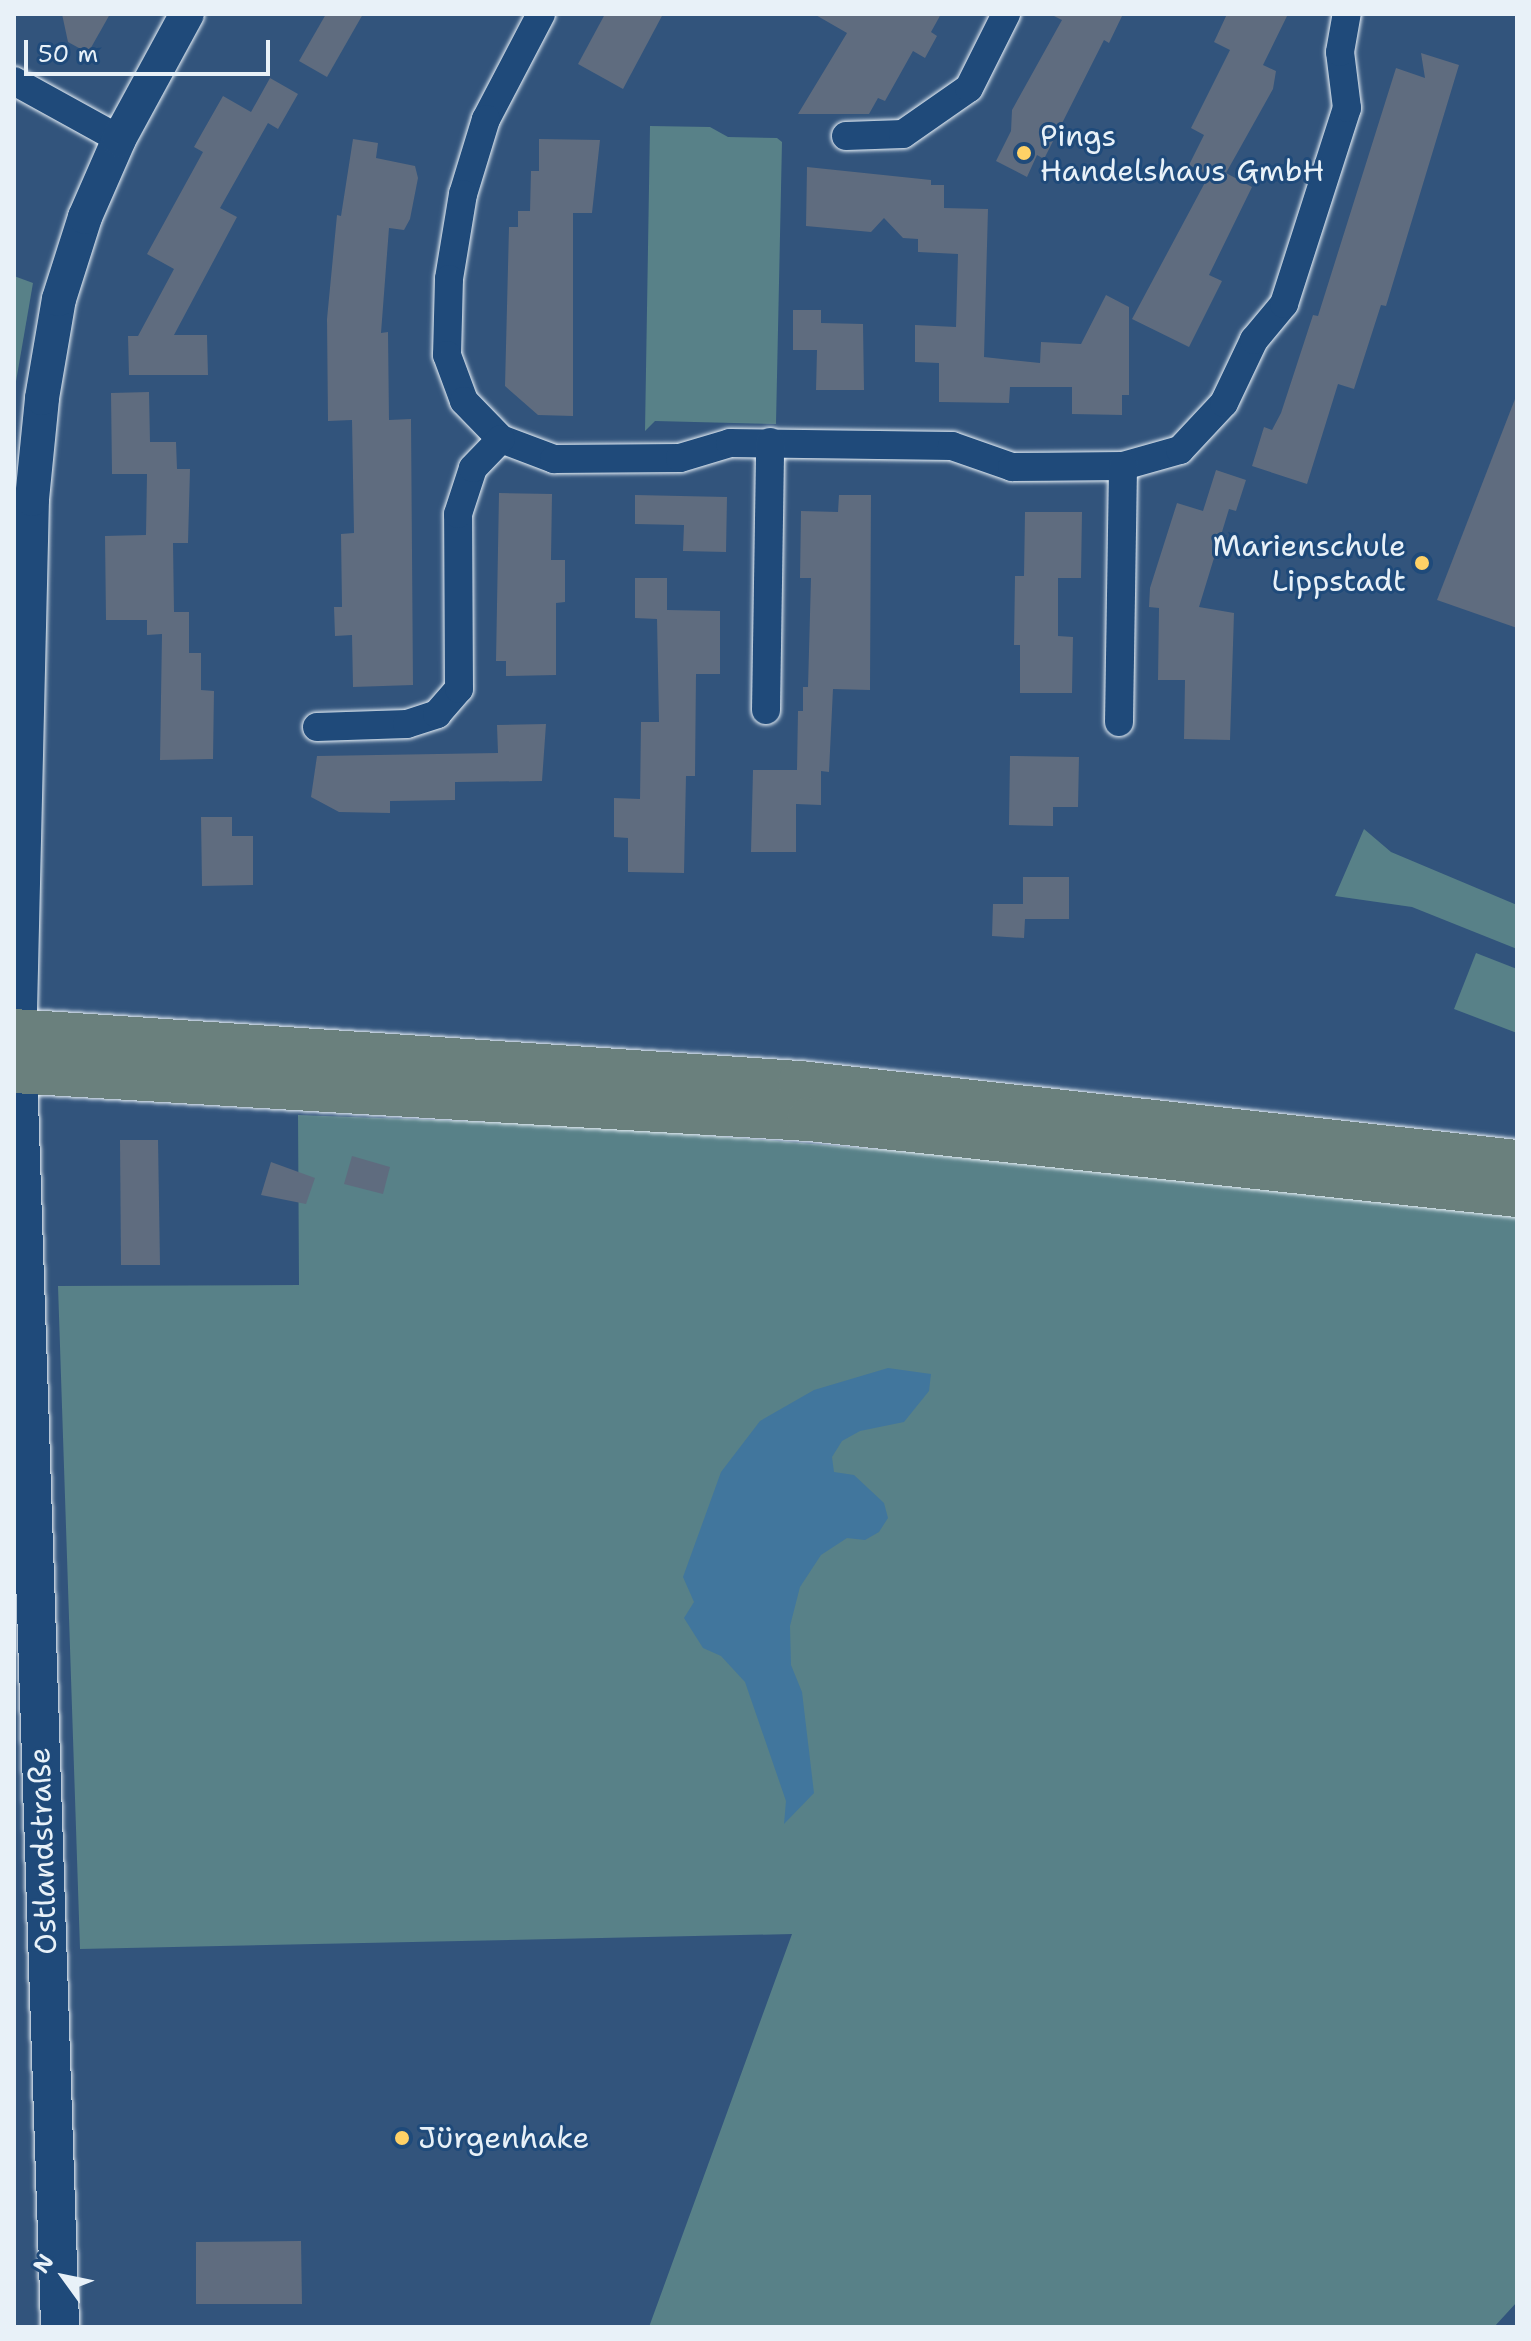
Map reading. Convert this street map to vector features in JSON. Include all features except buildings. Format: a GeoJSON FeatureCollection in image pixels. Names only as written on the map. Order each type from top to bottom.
{"type":"FeatureCollection","features":[{"type":"Feature","properties":{"kind":"main road"},"geometry":{"type":"LineString","coordinates":[[16,1051],[800,1083],[1517,1162]]}},
{"type":"Feature","properties":{"kind":"main road"},"geometry":{"type":"LineString","coordinates":[[16,1051],[809,1119],[1517,1195]]}},
{"type":"Feature","properties":{"kind":"main road","name":"Ostlandstraße"},"geometry":{"type":"LineString","coordinates":[[16,1051],[60,2327]]}},
{"type":"Feature","properties":{"kind":"street","name":"Ostlandstraße"},"geometry":{"type":"LineString","coordinates":[[16,1051],[32,499],[42,398],[59,299],[85,217],[119,139],[187,14]]}},
{"type":"Feature","properties":{"kind":"street"},"geometry":{"type":"LineString","coordinates":[[541,14],[486,119],[463,194],[449,279],[447,355],[464,401],[501,439],[554,459],[680,458],[730,443],[952,446],[1012,467],[1123,466],[1180,450],[1224,403],[1254,340],[1284,304],[1347,108],[1340,52],[1347,14]]}},
{"type":"Feature","properties":{"kind":"street"},"geometry":{"type":"LineString","coordinates":[[846,136],[903,134],[969,88],[1006,14]]}},
{"type":"Feature","properties":{"kind":"street"},"geometry":{"type":"LineString","coordinates":[[14,81],[119,139]]}},
{"type":"Feature","properties":{"kind":"street"},"geometry":{"type":"LineString","coordinates":[[317,727],[407,724],[437,714],[459,689],[458,514],[473,468],[501,439]]}},
{"type":"Feature","properties":{"kind":"street"},"geometry":{"type":"LineString","coordinates":[[766,710],[770,442]]}},
{"type":"Feature","properties":{"kind":"street"},"geometry":{"type":"LineString","coordinates":[[1119,722],[1123,466]]}},
{"type":"Feature","properties":{"kind":"green space"},"geometry":{"type":"Polygon","coordinates":[[[650,126],[710,127],[728,137],[777,138],[782,142],[776,424],[655,421],[645,431],[650,126]]]}},
{"type":"Feature","properties":{"kind":"green space"},"geometry":{"type":"Polygon","coordinates":[[[14,276],[33,283],[14,393],[14,276]]]}},
{"type":"Feature","properties":{"kind":"green space"},"geometry":{"type":"Polygon","coordinates":[[[1364,829],[1391,852],[1517,905],[1517,949],[1412,907],[1335,896],[1364,829]]]}},
{"type":"Feature","properties":{"kind":"green space"},"geometry":{"type":"Polygon","coordinates":[[[1476,953],[1517,969],[1517,1033],[1454,1009],[1476,953]]]}},
{"type":"Feature","properties":{"kind":"green space"},"geometry":{"type":"Polygon","coordinates":[[[298,1115],[596,1126],[1068,1165],[1517,1212],[1517,2302],[1494,2327],[649,2327],[792,1934],[80,1949],[58,1286],[299,1285],[298,1115]]]}},
{"type":"Feature","properties":{"kind":"water"},"geometry":{"type":"Polygon","coordinates":[[[888,1368],[931,1374],[929,1391],[904,1422],[860,1431],[842,1441],[832,1457],[834,1472],[854,1475],[884,1503],[888,1518],[879,1532],[865,1540],[847,1538],[821,1555],[800,1587],[790,1626],[791,1665],[802,1692],[814,1793],[784,1824],[786,1801],[745,1682],[721,1656],[703,1648],[684,1618],[694,1602],[683,1577],[721,1472],[760,1421],[814,1390],[888,1368]]]}},
{"type":"Feature","properties":{"kind":"place","name":"Pings Handelshaus GmbH"},"geometry":{"type":"Point","coordinates":[1024,153]}},
{"type":"Feature","properties":{"kind":"place","name":"Marienschule Lippstadt"},"geometry":{"type":"Point","coordinates":[1422,563]}},
{"type":"Feature","properties":{"kind":"place","name":"Jürgenhake"},"geometry":{"type":"Point","coordinates":[402,2138]}}]}
